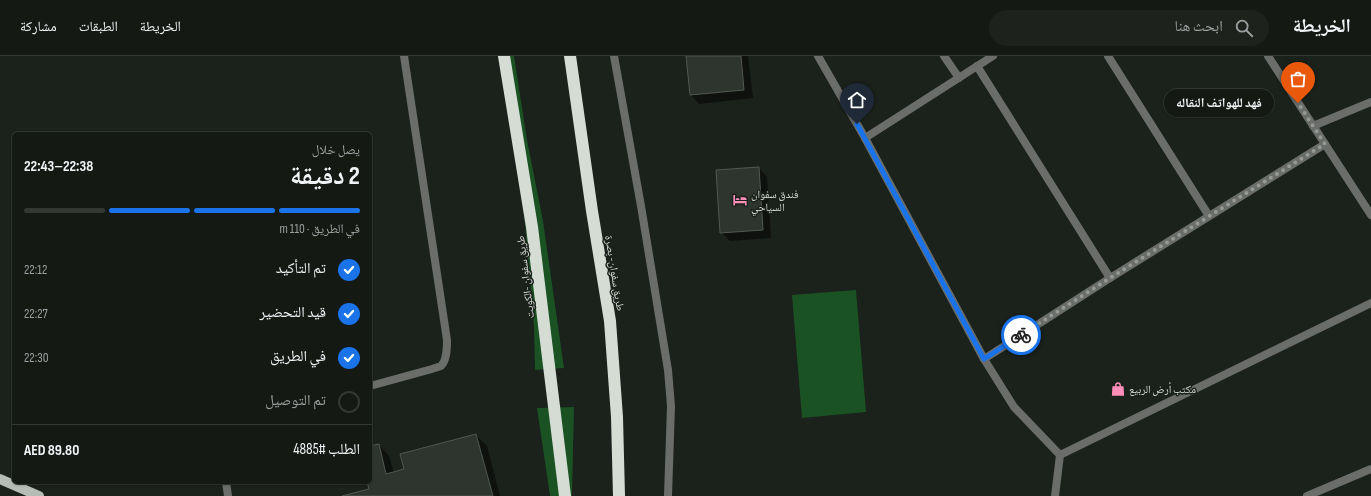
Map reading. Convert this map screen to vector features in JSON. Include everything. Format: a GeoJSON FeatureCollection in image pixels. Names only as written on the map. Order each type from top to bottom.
{"type":"FeatureCollection","features":[{"type":"Feature","properties":{"kind":"highway","name":"طريق سفوان -الكويت"},"geometry":{"type":"LineString","coordinates":[[504,56],[532,227],[565,496]]}},
{"type":"Feature","properties":{"kind":"highway","name":"طريق سفوان- بصرة"},"geometry":{"type":"LineString","coordinates":[[570,56],[592,211],[610,321],[617,417],[619,496]]}},
{"type":"Feature","properties":{"kind":"main road"},"geometry":{"type":"LineString","coordinates":[[0,479],[39,496]]}},
{"type":"Feature","properties":{"kind":"street"},"geometry":{"type":"LineString","coordinates":[[372,385],[441,366],[445,358],[446,349],[446,340],[404,56]]}},
{"type":"Feature","properties":{"kind":"street"},"geometry":{"type":"LineString","coordinates":[[614,56],[668,370],[671,406],[668,496]]}},
{"type":"Feature","properties":{"kind":"street"},"geometry":{"type":"LineString","coordinates":[[818,56],[865,138],[984,359],[1014,407],[1060,455],[1056,496]]}},
{"type":"Feature","properties":{"kind":"street"},"geometry":{"type":"LineString","coordinates":[[944,56],[959,78]]}},
{"type":"Feature","properties":{"kind":"street"},"geometry":{"type":"LineString","coordinates":[[865,138],[993,56]]}},
{"type":"Feature","properties":{"kind":"street"},"geometry":{"type":"LineString","coordinates":[[1108,56],[1209,216]]}},
{"type":"Feature","properties":{"kind":"street"},"geometry":{"type":"LineString","coordinates":[[1268,56],[1371,215]]}},
{"type":"Feature","properties":{"kind":"street"},"geometry":{"type":"LineString","coordinates":[[977,66],[1110,278]]}},
{"type":"Feature","properties":{"kind":"street"},"geometry":{"type":"LineString","coordinates":[[1313,126],[1371,102]]}},
{"type":"Feature","properties":{"kind":"street"},"geometry":{"type":"LineString","coordinates":[[984,359],[1110,278],[1325,144]]}},
{"type":"Feature","properties":{"kind":"street"},"geometry":{"type":"LineString","coordinates":[[1060,455],[1371,303]]}},
{"type":"Feature","properties":{"kind":"street"},"geometry":{"type":"LineString","coordinates":[[1307,496],[1371,468]]}},
{"type":"Feature","properties":{"kind":"street"},"geometry":{"type":"LineString","coordinates":[[226,484],[228,496]]}},
{"type":"Feature","properties":{"kind":"green space"},"geometry":{"type":"Polygon","coordinates":[[[502,56],[514,56],[527,140],[543,221],[564,368],[535,370],[534,327],[525,223],[502,56]]]}},
{"type":"Feature","properties":{"kind":"green space"},"geometry":{"type":"Polygon","coordinates":[[[856,290],[866,412],[802,418],[792,295],[856,290]]]}},
{"type":"Feature","properties":{"kind":"green space"},"geometry":{"type":"Polygon","coordinates":[[[574,407],[572,496],[550,496],[537,408],[574,407]]]}},
{"type":"Feature","properties":{"kind":"building"},"geometry":{"type":"Polygon","coordinates":[[[686,56],[741,56],[744,90],[690,95],[686,56]]]}},
{"type":"Feature","properties":{"kind":"building","name":"فندق سفوان السياحي"},"geometry":{"type":"Polygon","coordinates":[[[759,167],[763,230],[720,233],[716,170],[759,167]]]}},
{"type":"Feature","properties":{"kind":"building"},"geometry":{"type":"Polygon","coordinates":[[[476,434],[493,496],[342,496],[369,489],[368,484],[372,484],[372,446],[379,444],[386,474],[404,469],[400,454],[476,434]]]}},
{"type":"Feature","properties":{"kind":"way so far"},"geometry":{"type":"LineString","coordinates":[[1021,335],[1325,144],[1298,103]]}},
{"type":"Feature","properties":{"kind":"place","name":"فهد للهواتف النقاله"},"geometry":{"type":"Point","coordinates":[1298,103]}},
{"type":"Feature","properties":{"kind":"place","name":"فندق سفوان السياحي"},"geometry":{"type":"Point","coordinates":[740,200]}},
{"type":"Feature","properties":{"kind":"place","name":"مكتب أرض الربيع"},"geometry":{"type":"Point","coordinates":[1118,389]}},
{"type":"Feature","properties":{"kind":"route"},"geometry":{"type":"LineString","coordinates":[[857,124],[984,359],[1021,335]]}}]}
